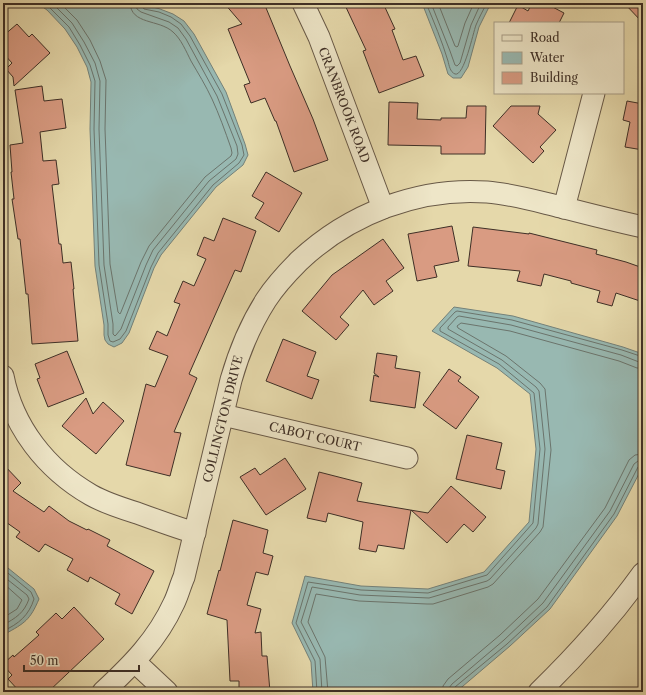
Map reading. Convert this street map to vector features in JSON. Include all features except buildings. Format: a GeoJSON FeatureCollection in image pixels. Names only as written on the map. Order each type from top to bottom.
{"type":"FeatureCollection","features":[{"type":"Feature","properties":{"kind":"street","name":"CRANBROOK ROAD"},"geometry":{"type":"LineString","coordinates":[[303,3],[319,37],[383,208]]}},
{"type":"Feature","properties":{"kind":"street"},"geometry":{"type":"LineString","coordinates":[[564,208],[594,94]]}},
{"type":"Feature","properties":{"kind":"street","name":"COLLINGTON DRIVE"},"geometry":{"type":"LineString","coordinates":[[103,692],[145,651],[161,628],[174,603],[184,577],[237,359],[250,328],[266,299],[287,273],[311,250],[329,236],[357,219],[383,208],[398,202],[453,192],[486,192],[520,197],[643,228]]}},
{"type":"Feature","properties":{"kind":"street"},"geometry":{"type":"LineString","coordinates":[[3,376],[11,404],[22,427],[43,457],[61,475],[92,496],[117,507],[194,533]]}},
{"type":"Feature","properties":{"kind":"street","name":"CABOT COURT"},"geometry":{"type":"LineString","coordinates":[[223,415],[407,458]]}},
{"type":"Feature","properties":{"kind":"street"},"geometry":{"type":"LineString","coordinates":[[539,692],[590,640],[643,573]]}},
{"type":"Feature","properties":{"kind":"street"},"geometry":{"type":"LineString","coordinates":[[135,662],[167,692]]}},
{"type":"Feature","properties":{"kind":"water"},"geometry":{"type":"Polygon","coordinates":[[[37,3],[139,3],[173,14],[184,21],[194,34],[226,92],[248,155],[243,165],[216,187],[161,255],[154,268],[129,333],[122,343],[114,347],[108,344],[105,340],[95,266],[90,129],[91,82],[87,67],[77,47],[65,29],[47,10],[37,3]]]}},
{"type":"Feature","properties":{"kind":"water"},"geometry":{"type":"Polygon","coordinates":[[[422,3],[491,3],[479,27],[468,67],[461,78],[453,78],[448,74],[442,54],[422,3]]]}},
{"type":"Feature","properties":{"kind":"water"},"geometry":{"type":"Polygon","coordinates":[[[454,307],[513,316],[643,354],[643,466],[617,516],[550,609],[510,646],[456,692],[313,692],[311,662],[292,623],[305,576],[361,586],[428,589],[484,572],[529,522],[536,449],[530,394],[497,368],[432,331],[454,307]]]}},
{"type":"Feature","properties":{"kind":"water"},"geometry":{"type":"Polygon","coordinates":[[[3,564],[34,589],[39,599],[30,616],[17,627],[5,634],[3,634],[3,564]]]}}]}
